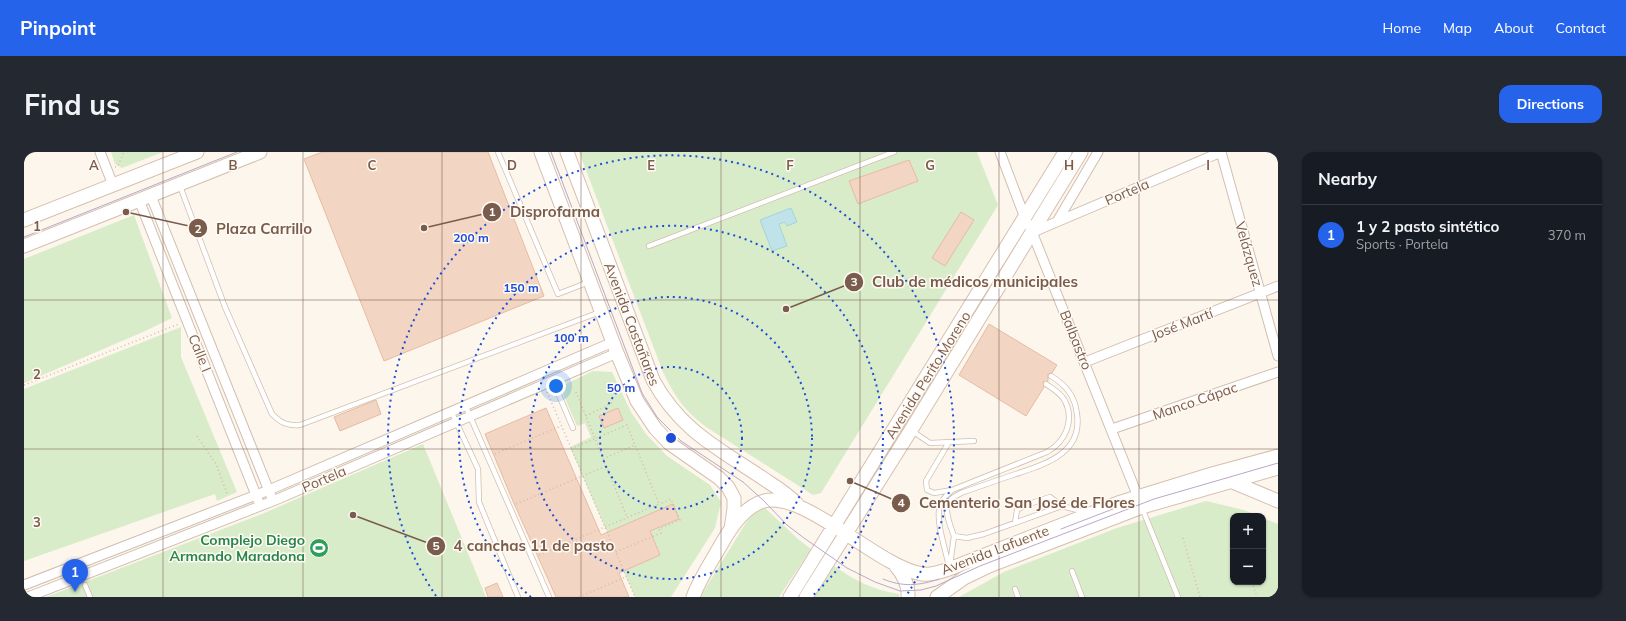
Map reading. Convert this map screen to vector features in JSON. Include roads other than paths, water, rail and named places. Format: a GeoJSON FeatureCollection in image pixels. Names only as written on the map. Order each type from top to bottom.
{"type":"FeatureCollection","features":[{"type":"Feature","properties":{"kind":"main road"},"geometry":{"type":"LineString","coordinates":[[24,220],[197,152]]}},
{"type":"Feature","properties":{"kind":"main road"},"geometry":{"type":"LineString","coordinates":[[24,246],[260,152]]}},
{"type":"Feature","properties":{"kind":"main road","name":"Avenida Castañares"},"geometry":{"type":"LineString","coordinates":[[541,152],[637,401],[655,428],[670,444],[719,478],[728,487],[734,498],[731,529]]}},
{"type":"Feature","properties":{"kind":"main road","name":"Avenida Castañares"},"geometry":{"type":"LineString","coordinates":[[567,152],[653,380],[660,394],[683,422],[699,436],[782,491],[799,507]]}},
{"type":"Feature","properties":{"kind":"main road","name":"Avenida Perito Moreno"},"geometry":{"type":"LineString","coordinates":[[790,597],[1065,152]]}},
{"type":"Feature","properties":{"kind":"main road","name":"Avenida Perito Moreno"},"geometry":{"type":"LineString","coordinates":[[806,597],[911,430],[1081,152]]}},
{"type":"Feature","properties":{"kind":"main road","name":"Avenida Lafuente"},"geometry":{"type":"LineString","coordinates":[[937,597],[964,578],[989,566],[1140,502],[1212,474],[1278,456]]}},
{"type":"Feature","properties":{"kind":"main road","name":"Avenida Lafuente"},"geometry":{"type":"LineString","coordinates":[[799,507],[835,526],[895,565],[924,574],[936,573],[949,569],[1091,513],[1231,482],[1278,468]]}},
{"type":"Feature","properties":{"kind":"main road"},"geometry":{"type":"LineString","coordinates":[[1212,474],[1278,501]]}},
{"type":"Feature","properties":{"kind":"main road"},"geometry":{"type":"LineString","coordinates":[[687,597],[698,584],[731,529],[755,505],[764,501],[778,500],[799,507]]}},
{"type":"Feature","properties":{"kind":"main road","name":"Avenida Lafuente"},"geometry":{"type":"LineString","coordinates":[[895,565],[905,579],[909,592],[908,597]]}},
{"type":"Feature","properties":{"kind":"main road"},"geometry":{"type":"LineString","coordinates":[[693,597],[698,584]]}},
{"type":"Feature","properties":{"kind":"street"},"geometry":{"type":"LineString","coordinates":[[100,152],[113,185]]}},
{"type":"Feature","properties":{"kind":"street","name":"Balbastro"},"geometry":{"type":"LineString","coordinates":[[1000,152],[1025,218],[1085,362],[1140,502]]}},
{"type":"Feature","properties":{"kind":"street"},"geometry":{"type":"LineString","coordinates":[[1058,220],[1098,152]]}},
{"type":"Feature","properties":{"kind":"street","name":"Portela"},"geometry":{"type":"LineString","coordinates":[[1032,232],[1221,152]]}},
{"type":"Feature","properties":{"kind":"street","name":"Velázquez"},"geometry":{"type":"LineString","coordinates":[[1221,152],[1278,356]]}},
{"type":"Feature","properties":{"kind":"street","name":"Calle I"},"geometry":{"type":"LineString","coordinates":[[151,196],[273,501]]}},
{"type":"Feature","properties":{"kind":"street","name":"Calle I"},"geometry":{"type":"LineString","coordinates":[[139,200],[261,506]]}},
{"type":"Feature","properties":{"kind":"street","name":"José Martí"},"geometry":{"type":"LineString","coordinates":[[1085,362],[1278,286]]}},
{"type":"Feature","properties":{"kind":"street","name":"Portela"},"geometry":{"type":"LineString","coordinates":[[28,597],[261,506],[457,423],[553,381],[615,347]]}},
{"type":"Feature","properties":{"kind":"street","name":"Portela"},"geometry":{"type":"LineString","coordinates":[[24,585],[269,490],[466,407],[615,347]]}},
{"type":"Feature","properties":{"kind":"street","name":"Manco Cápac"},"geometry":{"type":"LineString","coordinates":[[1112,429],[1278,372]]}},
{"type":"Feature","properties":{"kind":"lane"},"geometry":{"type":"LineString","coordinates":[[498,152],[558,294],[591,282]]}},
{"type":"Feature","properties":{"kind":"lane"},"geometry":{"type":"LineString","coordinates":[[649,246],[894,152]]}},
{"type":"Feature","properties":{"kind":"lane"},"geometry":{"type":"LineString","coordinates":[[179,184],[225,307],[272,414],[284,424],[291,426],[300,424],[602,312]]}},
{"type":"Feature","properties":{"kind":"lane"},"geometry":{"type":"LineString","coordinates":[[949,569],[954,536],[947,509],[949,501],[961,493],[1052,461],[1070,445],[1076,434],[1078,417],[1076,405],[1067,388],[1051,376]]}},
{"type":"Feature","properties":{"kind":"lane"},"geometry":{"type":"LineString","coordinates":[[553,381],[573,428]]}},
{"type":"Feature","properties":{"kind":"lane"},"geometry":{"type":"LineString","coordinates":[[949,442],[926,481],[927,490],[934,493],[952,490],[1047,452],[1063,440],[1069,418],[1065,401],[1058,393],[1046,384]]}},
{"type":"Feature","properties":{"kind":"lane"},"geometry":{"type":"LineString","coordinates":[[466,407],[549,597]]}},
{"type":"Feature","properties":{"kind":"lane"},"geometry":{"type":"LineString","coordinates":[[452,413],[478,469],[479,502],[518,597]]}},
{"type":"Feature","properties":{"kind":"lane"},"geometry":{"type":"LineString","coordinates":[[911,430],[930,443],[974,441]]}},
{"type":"Feature","properties":{"kind":"lane"},"geometry":{"type":"LineString","coordinates":[[949,569],[939,516],[940,505],[944,498],[952,490]]}},
{"type":"Feature","properties":{"kind":"lane"},"geometry":{"type":"LineString","coordinates":[[1015,523],[1018,510],[1026,505],[1050,497],[1062,506],[1091,513]]}},
{"type":"Feature","properties":{"kind":"lane"},"geometry":{"type":"LineString","coordinates":[[1140,502],[1178,597]]}},
{"type":"Feature","properties":{"kind":"lane"},"geometry":{"type":"LineString","coordinates":[[954,536],[967,538],[984,534],[1062,506]]}},
{"type":"Feature","properties":{"kind":"lane"},"geometry":{"type":"LineString","coordinates":[[1072,572],[1082,597]]}},
{"type":"Feature","properties":{"kind":"lane"},"geometry":{"type":"LineString","coordinates":[[85,586],[90,597]]}},
{"type":"Feature","properties":{"kind":"lane"},"geometry":{"type":"LineString","coordinates":[[1015,589],[1018,597]]}},
{"type":"Feature","properties":{"kind":"water"},"geometry":{"type":"Polygon","coordinates":[[[791,208],[797,222],[787,226],[785,222],[779,224],[787,246],[772,251],[760,220],[791,208]]]}},
{"type":"Feature","properties":{"kind":"tram line"},"geometry":{"type":"LineString","coordinates":[[24,237],[237,152]]}},
{"type":"Feature","properties":{"kind":"tram line"},"geometry":{"type":"LineString","coordinates":[[551,152],[642,393],[657,417],[681,441],[743,482],[787,525],[804,538],[847,568],[875,582],[900,591],[921,590],[936,586],[980,566],[1154,499],[1278,463]]}},
{"type":"Feature","properties":{"kind":"tram line"},"geometry":{"type":"LineString","coordinates":[[1061,529],[1113,509]]}},
{"type":"Feature","properties":{"kind":"tram line"},"geometry":{"type":"LineString","coordinates":[[883,579],[890,582],[911,585],[939,579]]}},
{"type":"Feature","properties":{"kind":"place","name":"Plaza Carrillo"},"geometry":{"type":"Point","coordinates":[126,212]}},
{"type":"Feature","properties":{"kind":"place","name":"Disprofarma"},"geometry":{"type":"Point","coordinates":[424,228]}},
{"type":"Feature","properties":{"kind":"place","name":"Club de médicos municipales"},"geometry":{"type":"Point","coordinates":[786,309]}},
{"type":"Feature","properties":{"kind":"place","name":"Cementerio San José de Flores"},"geometry":{"type":"Point","coordinates":[850,481]}},
{"type":"Feature","properties":{"kind":"place","name":"4 canchas 11 de pasto"},"geometry":{"type":"Point","coordinates":[353,515]}},
{"type":"Feature","properties":{"kind":"place","name":"Complejo Diego Armando Maradona"},"geometry":{"type":"Point","coordinates":[319,548]}},
{"type":"Feature","properties":{"kind":"place","name":"1 y 2 pasto sintético"},"geometry":{"type":"Point","coordinates":[75,592]}}]}
